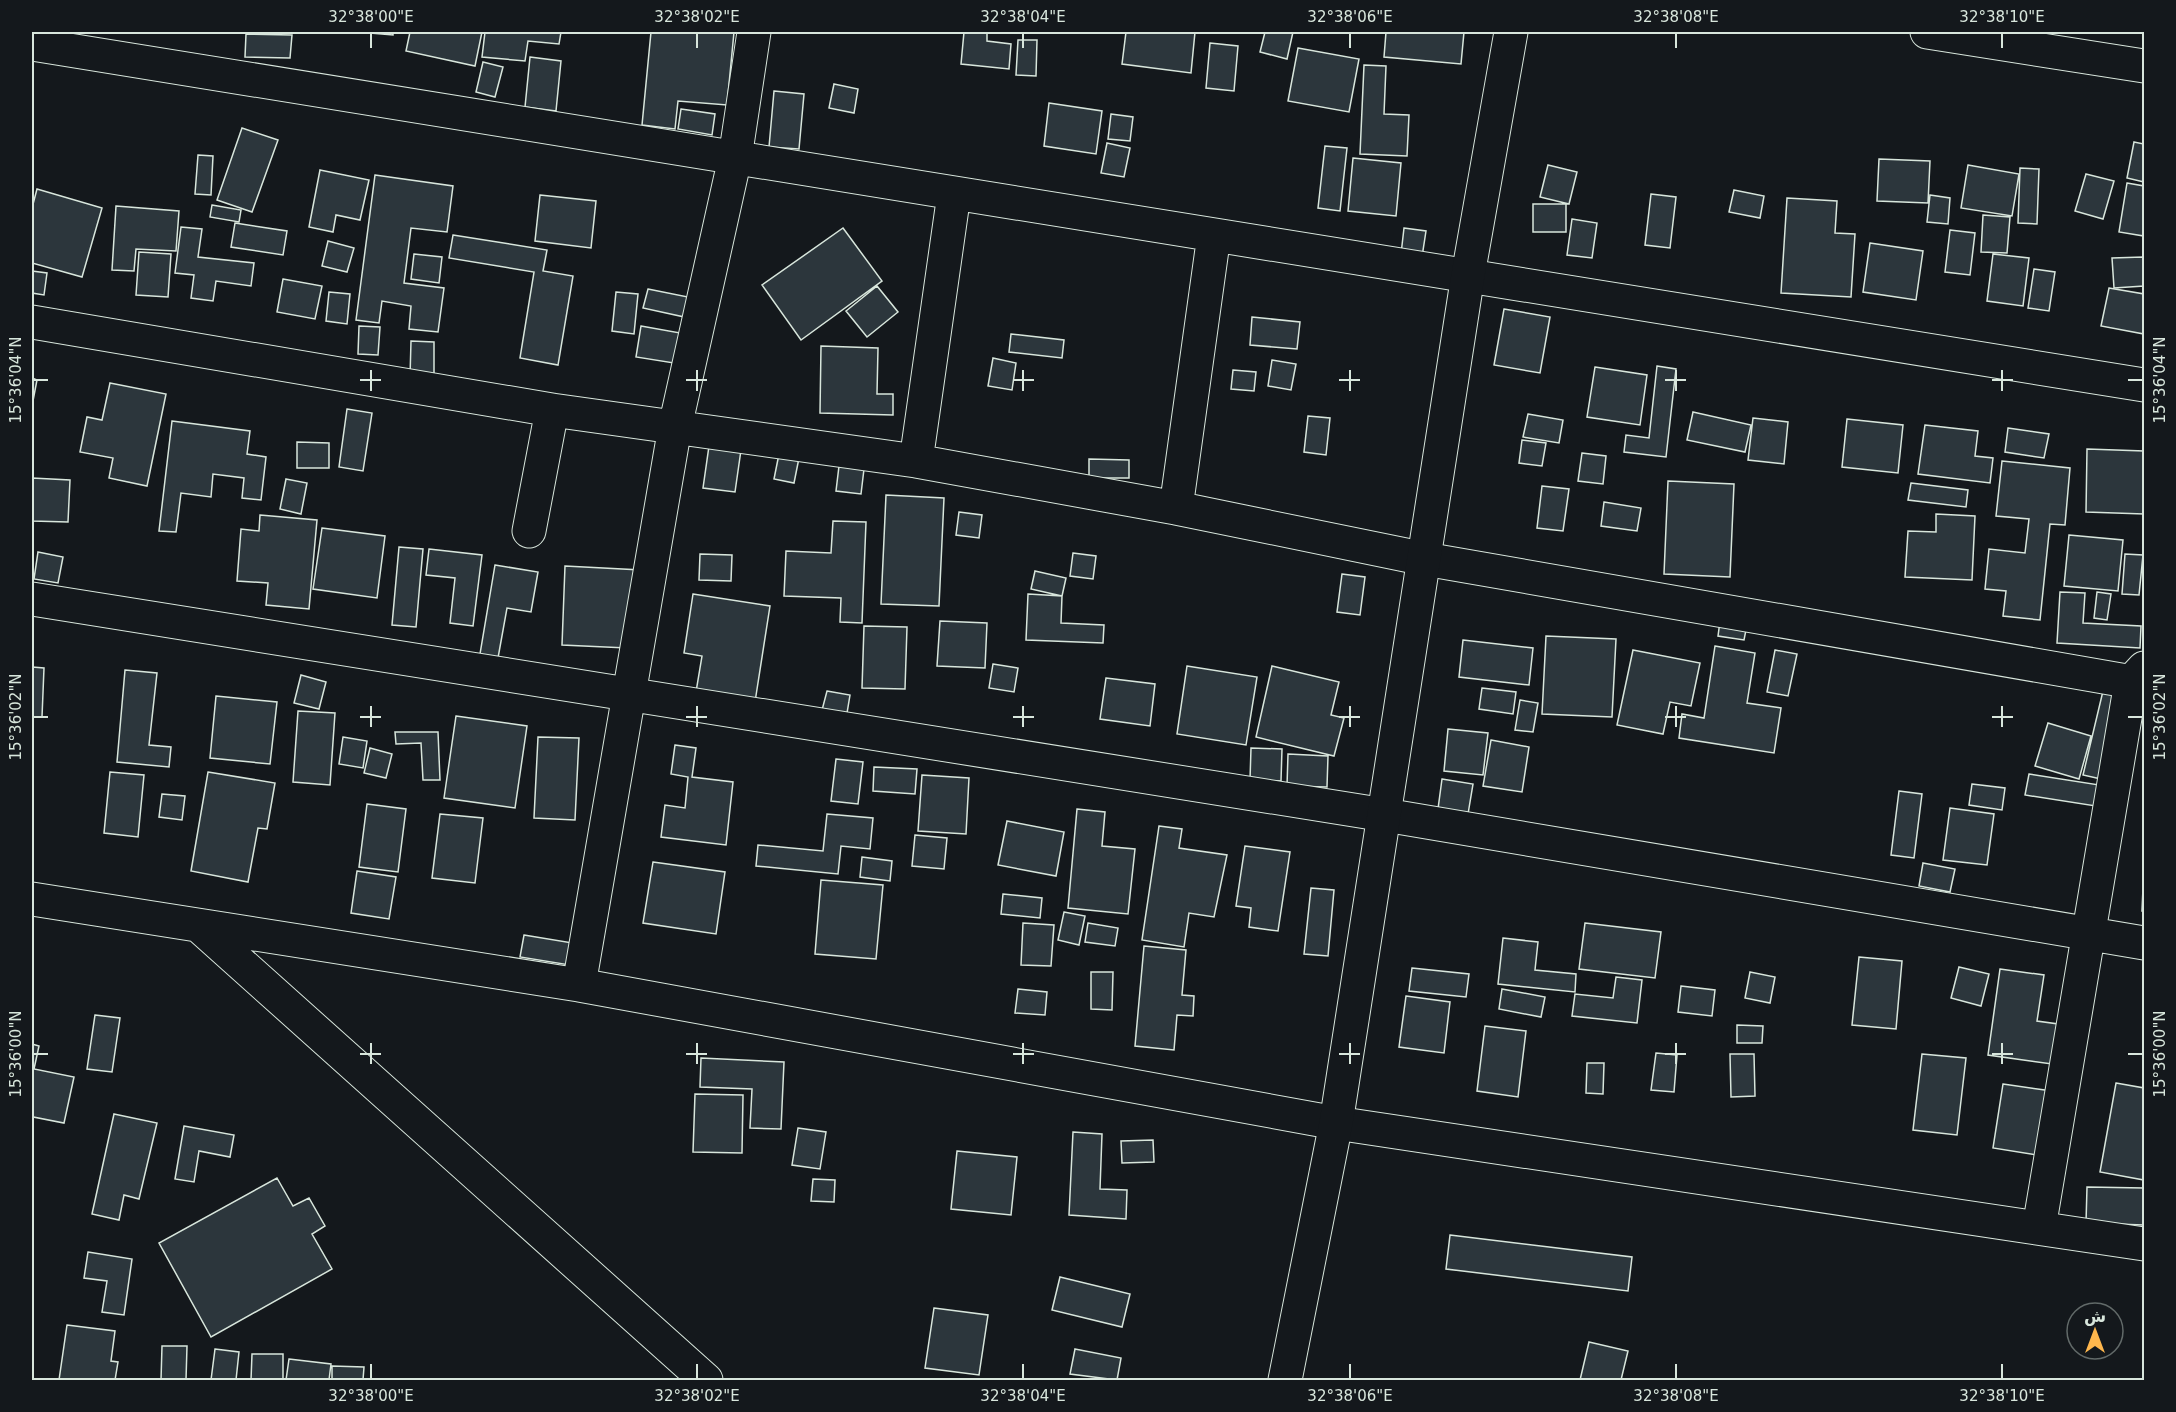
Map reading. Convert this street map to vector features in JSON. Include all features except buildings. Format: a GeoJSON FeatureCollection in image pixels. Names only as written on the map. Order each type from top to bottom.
{"type":"FeatureCollection","features":[{"type":"Feature","properties":{"kind":"street"},"geometry":{"type":"LineString","coordinates":[[579,985],[675,427],[735,158],[754,32]]}},
{"type":"Feature","properties":{"kind":"street"},"geometry":{"type":"LineString","coordinates":[[1285,1380],[1336,1123],[1468,275],[1510,32]]}},
{"type":"Feature","properties":{"kind":"street"},"geometry":{"type":"LineString","coordinates":[[1927,32],[2145,66]]}},
{"type":"Feature","properties":{"kind":"street"},"geometry":{"type":"LineString","coordinates":[[32,44],[2145,385]]}},
{"type":"Feature","properties":{"kind":"street"},"geometry":{"type":"LineString","coordinates":[[916,461],[954,194]]}},
{"type":"Feature","properties":{"kind":"street"},"geometry":{"type":"LineString","coordinates":[[1176,508],[1214,235]]}},
{"type":"Feature","properties":{"kind":"street"},"geometry":{"type":"LineString","coordinates":[[32,322],[552,410],[916,461],[1176,508],[1425,559],[2140,678],[2089,933],[2039,1228]]}},
{"type":"Feature","properties":{"kind":"street"},"geometry":{"type":"LineString","coordinates":[[529,531],[552,410]]}},
{"type":"Feature","properties":{"kind":"street"},"geometry":{"type":"LineString","coordinates":[[32,598],[629,696],[1385,815],[2145,943]]}},
{"type":"Feature","properties":{"kind":"street"},"geometry":{"type":"LineString","coordinates":[[32,899],[579,985],[1336,1123],[2145,1244]]}},
{"type":"Feature","properties":{"kind":"street"},"geometry":{"type":"LineString","coordinates":[[199,926],[706,1380]]}}]}
